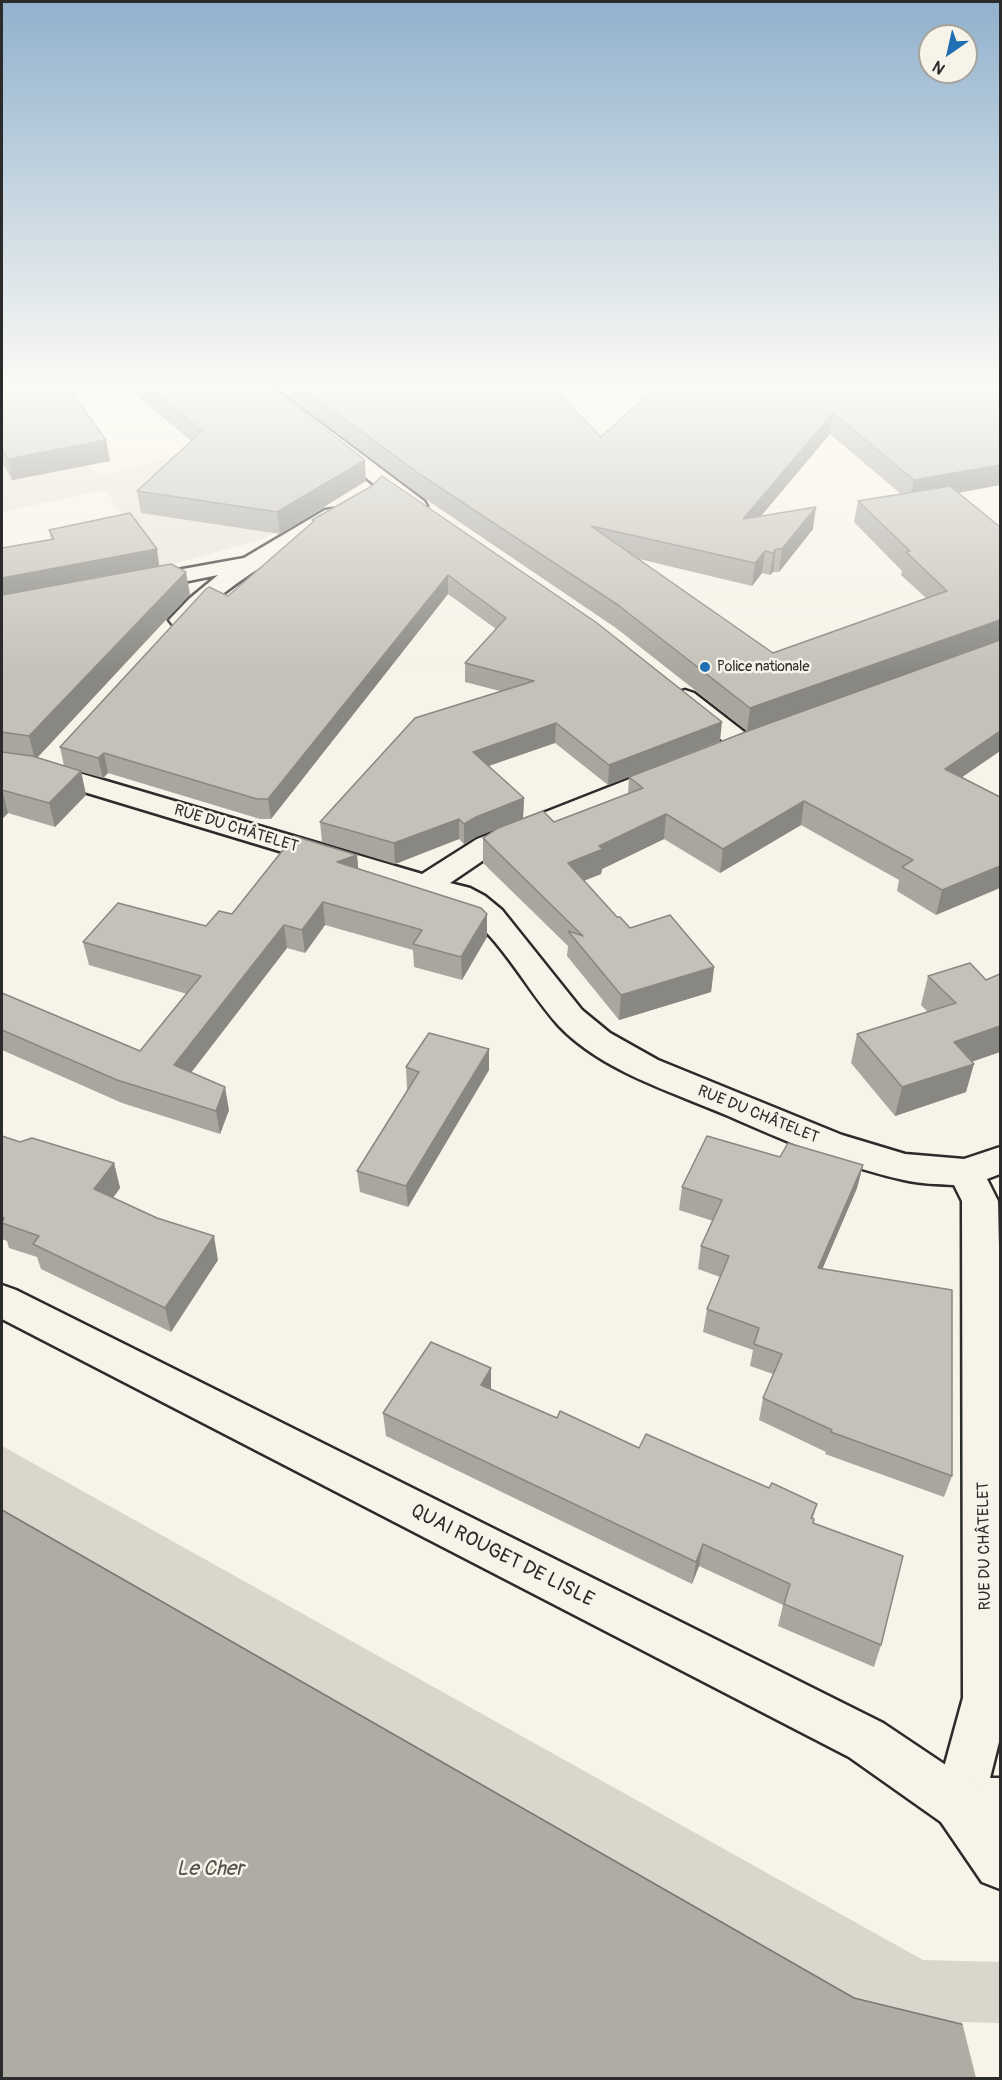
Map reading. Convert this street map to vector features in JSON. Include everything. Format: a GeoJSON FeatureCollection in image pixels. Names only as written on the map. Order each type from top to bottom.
{"type":"FeatureCollection","features":[{"type":"Feature","properties":{"kind":"street"},"geometry":{"type":"LineString","coordinates":[[167,635],[199,601],[251,562],[359,500],[381,482]]}},
{"type":"Feature","properties":{"kind":"street"},"geometry":{"type":"LineString","coordinates":[[386,482],[431,516]]}},
{"type":"Feature","properties":{"kind":"street"},"geometry":{"type":"LineString","coordinates":[[126,586],[251,562]]}},
{"type":"Feature","properties":{"kind":"street"},"geometry":{"type":"LineString","coordinates":[[670,686],[743,744]]}},
{"type":"Feature","properties":{"kind":"street","name":"RUE DU CHÂTELET"},"geometry":{"type":"LineString","coordinates":[[2,764],[50,763],[427,884],[474,903],[491,917],[571,1018],[598,1041],[646,1068],[831,1145],[905,1167],[983,1166],[980,1201],[987,1698],[980,1804]]}},
{"type":"Feature","properties":{"kind":"street"},"geometry":{"type":"LineString","coordinates":[[427,884],[487,845],[687,766]]}},
{"type":"Feature","properties":{"kind":"street","name":"QUAI ROUGET DE LISLE"},"geometry":{"type":"LineString","coordinates":[[2,1301],[866,1740],[980,1804]]}},
{"type":"Feature","properties":{"kind":"street"},"geometry":{"type":"LineString","coordinates":[[980,1804],[1000,1864]]}},
{"type":"Feature","properties":{"kind":"shaded area"},"geometry":{"type":"Polygon","coordinates":[[[2,482],[288,482],[287,523],[264,539],[158,568],[105,490],[2,512],[2,482]]]}},
{"type":"Feature","properties":{"kind":"shaded area"},"geometry":{"type":"Polygon","coordinates":[[[2,1446],[923,1960],[1000,1962],[1000,2026],[965,2025],[854,1998],[2,1510],[2,1446]]]}},
{"type":"Feature","properties":{"kind":"water","name":"Le Cher"},"geometry":{"type":"Polygon","coordinates":[[[2,1510],[854,1998],[965,2025],[1000,2026],[1000,2078],[2,2078],[2,1510]]]}},
{"type":"Feature","properties":{"kind":"pier"},"geometry":{"type":"Polygon","coordinates":[[[962,2022],[1000,2023],[1000,2078],[976,2078],[962,2022]]]}},
{"type":"Feature","properties":{"kind":"building"},"geometry":{"type":"Polygon","coordinates":[[[147,482],[328,482],[277,512],[137,491],[147,482]]]}},
{"type":"Feature","properties":{"kind":"building"},"geometry":{"type":"Polygon","coordinates":[[[376,482],[391,482],[597,623],[722,722],[609,765],[556,723],[473,752],[524,798],[464,824],[459,819],[394,843],[320,822],[415,718],[534,681],[465,663],[506,618],[448,575],[268,799],[257,799],[104,753],[98,758],[60,747],[206,589],[209,587],[228,596],[314,521],[312,520],[376,482]]]}},
{"type":"Feature","properties":{"kind":"building"},"geometry":{"type":"Polygon","coordinates":[[[432,482],[774,482],[743,519],[816,507],[782,549],[776,549],[773,553],[765,551],[755,563],[591,526],[773,653],[947,591],[906,552],[910,551],[858,501],[950,486],[1000,527],[1000,620],[750,708],[618,605],[432,482]]]}},
{"type":"Feature","properties":{"kind":"building"},"geometry":{"type":"Polygon","coordinates":[[[130,513],[157,549],[2,578],[2,548],[54,539],[49,530],[130,513]]]}},
{"type":"Feature","properties":{"kind":"building"},"geometry":{"type":"Polygon","coordinates":[[[171,564],[186,572],[29,736],[2,732],[2,595],[171,564]]]}},
{"type":"Feature","properties":{"kind":"building"},"geometry":{"type":"Polygon","coordinates":[[[1000,640],[1000,731],[945,769],[1000,797],[1000,866],[942,890],[902,867],[913,860],[804,801],[723,849],[666,814],[599,846],[603,849],[568,863],[617,917],[620,917],[630,928],[670,915],[714,967],[621,995],[568,931],[583,936],[483,838],[498,828],[543,811],[554,822],[643,788],[629,777],[756,728],[1000,640]]]}},
{"type":"Feature","properties":{"kind":"building"},"geometry":{"type":"Polygon","coordinates":[[[2,752],[32,756],[81,771],[49,803],[2,790],[2,752]]]}},
{"type":"Feature","properties":{"kind":"building"},"geometry":{"type":"Polygon","coordinates":[[[294,836],[357,855],[337,862],[481,908],[487,914],[461,957],[413,944],[422,930],[323,902],[302,930],[284,925],[174,1065],[225,1087],[216,1111],[117,1080],[2,1030],[2,993],[140,1051],[201,976],[83,942],[118,903],[206,926],[219,911],[232,914],[294,836]]]}},
{"type":"Feature","properties":{"kind":"building"},"geometry":{"type":"Polygon","coordinates":[[[970,963],[986,980],[1000,974],[1000,1026],[954,1042],[974,1064],[902,1087],[857,1034],[956,1003],[928,976],[970,963]]]}},
{"type":"Feature","properties":{"kind":"building"},"geometry":{"type":"Polygon","coordinates":[[[429,1033],[489,1049],[406,1186],[357,1171],[419,1072],[406,1067],[429,1033]]]}},
{"type":"Feature","properties":{"kind":"building"},"geometry":{"type":"Polygon","coordinates":[[[2,1136],[20,1142],[32,1138],[114,1163],[94,1189],[157,1218],[214,1236],[165,1308],[33,1244],[39,1236],[2,1223],[4,1218],[2,1217],[2,1136]]]}},
{"type":"Feature","properties":{"kind":"building"},"geometry":{"type":"Polygon","coordinates":[[[707,1136],[780,1157],[788,1143],[863,1165],[818,1268],[952,1290],[952,1476],[831,1432],[832,1430],[763,1398],[782,1354],[754,1344],[759,1328],[707,1309],[729,1256],[701,1246],[722,1200],[682,1187],[707,1136]]]}},
{"type":"Feature","properties":{"kind":"building"},"geometry":{"type":"Polygon","coordinates":[[[431,1342],[491,1368],[481,1385],[557,1418],[560,1411],[639,1448],[646,1434],[769,1488],[772,1483],[817,1504],[811,1518],[814,1519],[813,1523],[903,1556],[881,1645],[784,1604],[790,1584],[703,1544],[696,1562],[383,1413],[431,1342]]]}},
{"type":"Feature","properties":{"kind":"place","name":"Police nationale"},"geometry":{"type":"Point","coordinates":[705,667]}}]}
